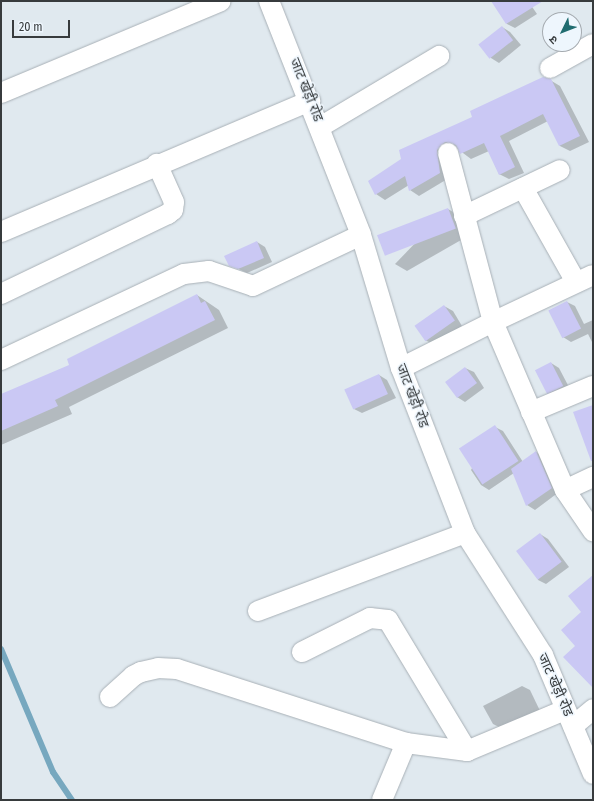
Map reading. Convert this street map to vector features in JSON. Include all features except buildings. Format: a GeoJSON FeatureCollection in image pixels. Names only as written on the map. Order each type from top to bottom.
{"type":"FeatureCollection","features":[{"type":"Feature","properties":{"kind":"street"},"geometry":{"type":"LineString","coordinates":[[1,93],[221,1]]}},
{"type":"Feature","properties":{"kind":"street","name":"जाट खेड़ी रोड"},"geometry":{"type":"LineString","coordinates":[[269,1],[310,101],[361,235],[400,368],[465,533],[543,655],[593,774]]}},
{"type":"Feature","properties":{"kind":"street"},"geometry":{"type":"LineString","coordinates":[[550,68],[593,44]]}},
{"type":"Feature","properties":{"kind":"street"},"geometry":{"type":"LineString","coordinates":[[320,127],[439,56]]}},
{"type":"Feature","properties":{"kind":"street"},"geometry":{"type":"LineString","coordinates":[[1,232],[157,164],[310,101]]}},
{"type":"Feature","properties":{"kind":"street"},"geometry":{"type":"LineString","coordinates":[[448,153],[492,322],[565,490],[593,531]]}},
{"type":"Feature","properties":{"kind":"street"},"geometry":{"type":"LineString","coordinates":[[1,294],[168,214],[173,210],[174,202],[157,164]]}},
{"type":"Feature","properties":{"kind":"street"},"geometry":{"type":"LineString","coordinates":[[464,216],[560,170]]}},
{"type":"Feature","properties":{"kind":"street"},"geometry":{"type":"LineString","coordinates":[[400,368],[492,322],[585,279],[523,188]]}},
{"type":"Feature","properties":{"kind":"street"},"geometry":{"type":"LineString","coordinates":[[1,360],[184,274],[209,271],[252,286],[361,235]]}},
{"type":"Feature","properties":{"kind":"street"},"geometry":{"type":"LineString","coordinates":[[531,412],[593,386]]}},
{"type":"Feature","properties":{"kind":"street"},"geometry":{"type":"LineString","coordinates":[[565,490],[593,477]]}},
{"type":"Feature","properties":{"kind":"street"},"geometry":{"type":"LineString","coordinates":[[258,611],[465,533]]}},
{"type":"Feature","properties":{"kind":"street"},"geometry":{"type":"LineString","coordinates":[[302,652],[370,618],[388,620],[467,751]]}},
{"type":"Feature","properties":{"kind":"street"},"geometry":{"type":"LineString","coordinates":[[110,697],[133,676],[142,672],[158,668],[177,669],[406,744],[467,751],[593,709]]}},
{"type":"Feature","properties":{"kind":"street"},"geometry":{"type":"LineString","coordinates":[[382,800],[406,744]]}},
{"type":"Feature","properties":{"kind":"waterway"},"geometry":{"type":"LineString","coordinates":[[1,649],[53,772],[72,800]]}}]}
